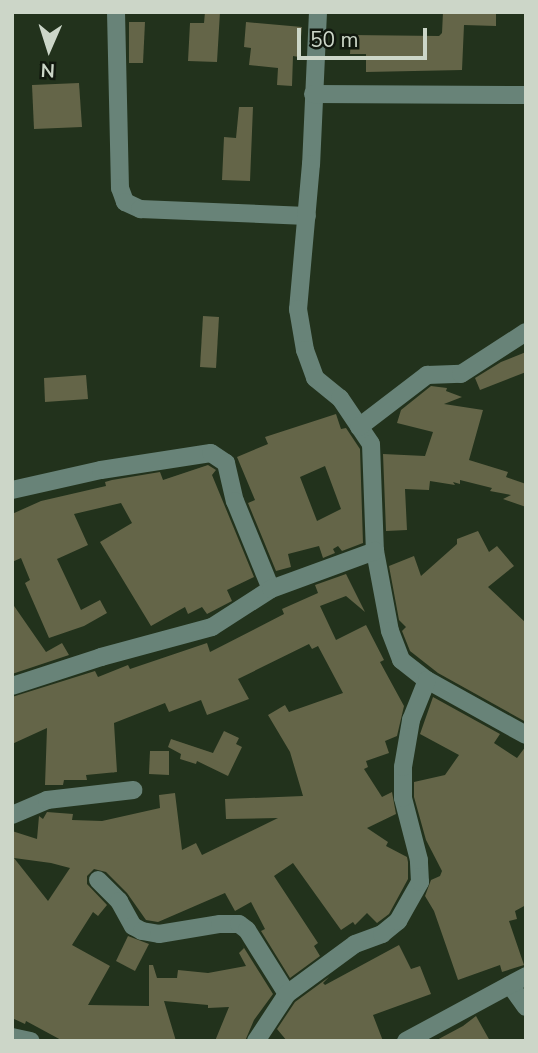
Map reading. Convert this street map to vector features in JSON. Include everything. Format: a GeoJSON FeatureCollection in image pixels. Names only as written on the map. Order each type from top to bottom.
{"type":"FeatureCollection","features":[{"type":"Feature","properties":{"kind":"street"},"geometry":{"type":"LineString","coordinates":[[116,12],[120,188],[125,202],[140,209],[307,216]]}},
{"type":"Feature","properties":{"kind":"street"},"geometry":{"type":"LineString","coordinates":[[318,12],[307,216],[298,309],[305,350],[315,378],[340,398],[371,444],[375,551],[390,631],[401,660],[427,680],[526,735]]}},
{"type":"Feature","properties":{"kind":"street"},"geometry":{"type":"LineString","coordinates":[[313,94],[526,95]]}},
{"type":"Feature","properties":{"kind":"street"},"geometry":{"type":"LineString","coordinates":[[359,427],[427,375],[461,374],[526,332]]}},
{"type":"Feature","properties":{"kind":"street"},"geometry":{"type":"LineString","coordinates":[[12,490],[45,480],[211,453],[226,463],[235,501],[271,589]]}},
{"type":"Feature","properties":{"kind":"street"},"geometry":{"type":"LineString","coordinates":[[12,686],[101,657],[212,627],[271,589],[375,551]]}},
{"type":"Feature","properties":{"kind":"street"},"geometry":{"type":"LineString","coordinates":[[256,1041],[287,994],[355,944],[382,934],[398,921],[420,882],[419,860],[404,797],[403,767],[411,720],[427,680]]}},
{"type":"Feature","properties":{"kind":"street"},"geometry":{"type":"LineString","coordinates":[[12,815],[47,800],[132,790]]}},
{"type":"Feature","properties":{"kind":"street"},"geometry":{"type":"LineString","coordinates":[[98,880],[119,901],[133,926],[142,931],[159,934],[220,924],[239,924],[247,930],[287,994]]}},
{"type":"Feature","properties":{"kind":"street"},"geometry":{"type":"LineString","coordinates":[[406,1041],[518,980],[526,1007]]}},
{"type":"Feature","properties":{"kind":"building"},"geometry":{"type":"Polygon","coordinates":[[[205,12],[220,12],[217,62],[188,61],[190,23],[204,23],[205,12]]]}},
{"type":"Feature","properties":{"kind":"building"},"geometry":{"type":"Polygon","coordinates":[[[443,12],[496,12],[496,26],[464,25],[462,70],[366,72],[366,54],[350,54],[351,35],[439,36],[442,33],[443,12]]]}},
{"type":"Feature","properties":{"kind":"building"},"geometry":{"type":"Polygon","coordinates":[[[129,22],[145,22],[143,63],[129,63],[129,22]]]}},
{"type":"Feature","properties":{"kind":"building"},"geometry":{"type":"Polygon","coordinates":[[[246,22],[302,27],[299,57],[293,56],[292,86],[277,85],[278,68],[249,65],[251,48],[244,47],[246,22]]]}},
{"type":"Feature","properties":{"kind":"building"},"geometry":{"type":"Polygon","coordinates":[[[79,83],[82,127],[34,129],[32,85],[79,83]]]}},
{"type":"Feature","properties":{"kind":"building"},"geometry":{"type":"Polygon","coordinates":[[[239,107],[253,107],[250,181],[222,180],[224,137],[236,138],[239,107]]]}},
{"type":"Feature","properties":{"kind":"building"},"geometry":{"type":"Polygon","coordinates":[[[203,316],[219,317],[216,368],[200,367],[203,316]]]}},
{"type":"Feature","properties":{"kind":"building"},"geometry":{"type":"Polygon","coordinates":[[[526,352],[526,372],[480,390],[475,378],[501,362],[526,352]]]}},
{"type":"Feature","properties":{"kind":"building"},"geometry":{"type":"Polygon","coordinates":[[[86,375],[88,399],[45,402],[44,378],[86,375]]]}},
{"type":"Feature","properties":{"kind":"building"},"geometry":{"type":"Polygon","coordinates":[[[431,386],[447,388],[446,391],[462,397],[444,404],[483,410],[469,460],[508,472],[506,477],[526,484],[526,507],[503,499],[511,495],[490,491],[492,488],[460,480],[460,484],[453,482],[455,485],[430,481],[429,490],[405,489],[407,530],[386,531],[383,454],[425,456],[433,432],[397,423],[401,410],[431,386]]]}},
{"type":"Feature","properties":{"kind":"building"},"geometry":{"type":"Polygon","coordinates":[[[336,414],[341,429],[346,428],[360,449],[363,543],[342,551],[338,546],[333,549],[335,553],[323,558],[319,546],[288,554],[291,567],[276,571],[248,503],[255,500],[237,457],[268,444],[265,437],[336,414]],[[325,466],[300,477],[317,521],[341,509],[325,466]]]}},
{"type":"Feature","properties":{"kind":"building"},"geometry":{"type":"Polygon","coordinates":[[[208,465],[216,470],[212,475],[254,577],[227,590],[232,601],[207,614],[202,607],[188,614],[185,607],[151,626],[100,542],[132,523],[121,503],[74,514],[88,545],[57,559],[81,610],[100,600],[107,613],[84,626],[49,638],[25,583],[30,580],[21,558],[12,562],[12,514],[41,501],[106,486],[105,482],[112,480],[160,472],[163,480],[208,465]]]}},
{"type":"Feature","properties":{"kind":"building"},"geometry":{"type":"Polygon","coordinates":[[[478,531],[489,552],[497,546],[514,566],[488,587],[526,623],[526,722],[438,673],[410,651],[402,631],[406,627],[399,620],[389,566],[414,556],[421,576],[457,544],[457,539],[478,531]]]}},
{"type":"Feature","properties":{"kind":"building"},"geometry":{"type":"Polygon","coordinates":[[[346,574],[365,612],[346,596],[320,606],[336,640],[366,625],[384,660],[380,662],[404,706],[397,736],[385,741],[389,753],[366,761],[368,767],[364,769],[382,797],[392,792],[396,814],[367,828],[388,842],[386,846],[407,857],[408,862],[408,879],[389,914],[377,923],[367,913],[355,925],[353,922],[341,930],[293,863],[274,876],[318,943],[314,946],[320,956],[290,978],[261,931],[265,929],[251,902],[235,911],[225,893],[158,922],[146,920],[127,893],[106,872],[94,869],[87,876],[87,884],[107,905],[98,916],[93,912],[72,945],[110,966],[88,1005],[149,1006],[149,965],[153,965],[157,978],[177,978],[178,970],[208,973],[246,966],[239,953],[244,948],[241,943],[273,994],[254,1020],[245,1041],[215,1041],[229,1007],[208,1008],[208,1005],[164,1001],[176,1041],[63,1041],[26,1021],[25,1024],[12,1018],[12,831],[37,839],[39,816],[43,819],[47,812],[73,814],[72,820],[102,821],[160,808],[159,795],[175,793],[182,850],[196,843],[202,855],[278,818],[226,819],[225,799],[303,796],[290,752],[268,715],[285,705],[289,712],[343,693],[318,646],[312,649],[309,644],[238,679],[249,699],[207,715],[201,700],[169,712],[165,703],[114,723],[117,772],[86,775],[87,780],[64,780],[63,785],[45,785],[47,728],[12,744],[12,697],[95,671],[98,677],[128,665],[130,669],[207,643],[210,652],[284,614],[282,609],[318,593],[315,585],[346,574]],[[14,858],[48,901],[70,868],[14,858]]]}},
{"type":"Feature","properties":{"kind":"building"},"geometry":{"type":"Polygon","coordinates":[[[12,603],[46,652],[62,643],[69,655],[12,674],[12,603]]]}},
{"type":"Feature","properties":{"kind":"building"},"geometry":{"type":"Polygon","coordinates":[[[433,697],[500,734],[494,743],[517,758],[526,746],[526,905],[515,911],[517,919],[509,921],[524,965],[502,972],[500,965],[458,980],[434,911],[425,896],[431,880],[440,876],[442,871],[426,840],[414,797],[414,782],[445,775],[459,755],[420,734],[433,697]]]}},
{"type":"Feature","properties":{"kind":"building"},"geometry":{"type":"Polygon","coordinates":[[[224,731],[239,738],[236,744],[242,747],[228,776],[197,761],[196,764],[180,759],[181,754],[168,747],[171,739],[213,753],[224,731]]]}},
{"type":"Feature","properties":{"kind":"building"},"geometry":{"type":"Polygon","coordinates":[[[150,751],[169,751],[169,775],[149,774],[150,751]]]}},
{"type":"Feature","properties":{"kind":"building"},"geometry":{"type":"Polygon","coordinates":[[[128,936],[149,944],[135,971],[116,961],[128,936]]]}},
{"type":"Feature","properties":{"kind":"building"},"geometry":{"type":"Polygon","coordinates":[[[399,945],[411,969],[420,966],[431,994],[373,1015],[383,1041],[287,1041],[277,1029],[295,1002],[329,977],[323,983],[325,985],[399,945]]]}},
{"type":"Feature","properties":{"kind":"building"},"geometry":{"type":"Polygon","coordinates":[[[476,1016],[490,1041],[435,1041],[463,1026],[476,1016]]]}}]}
